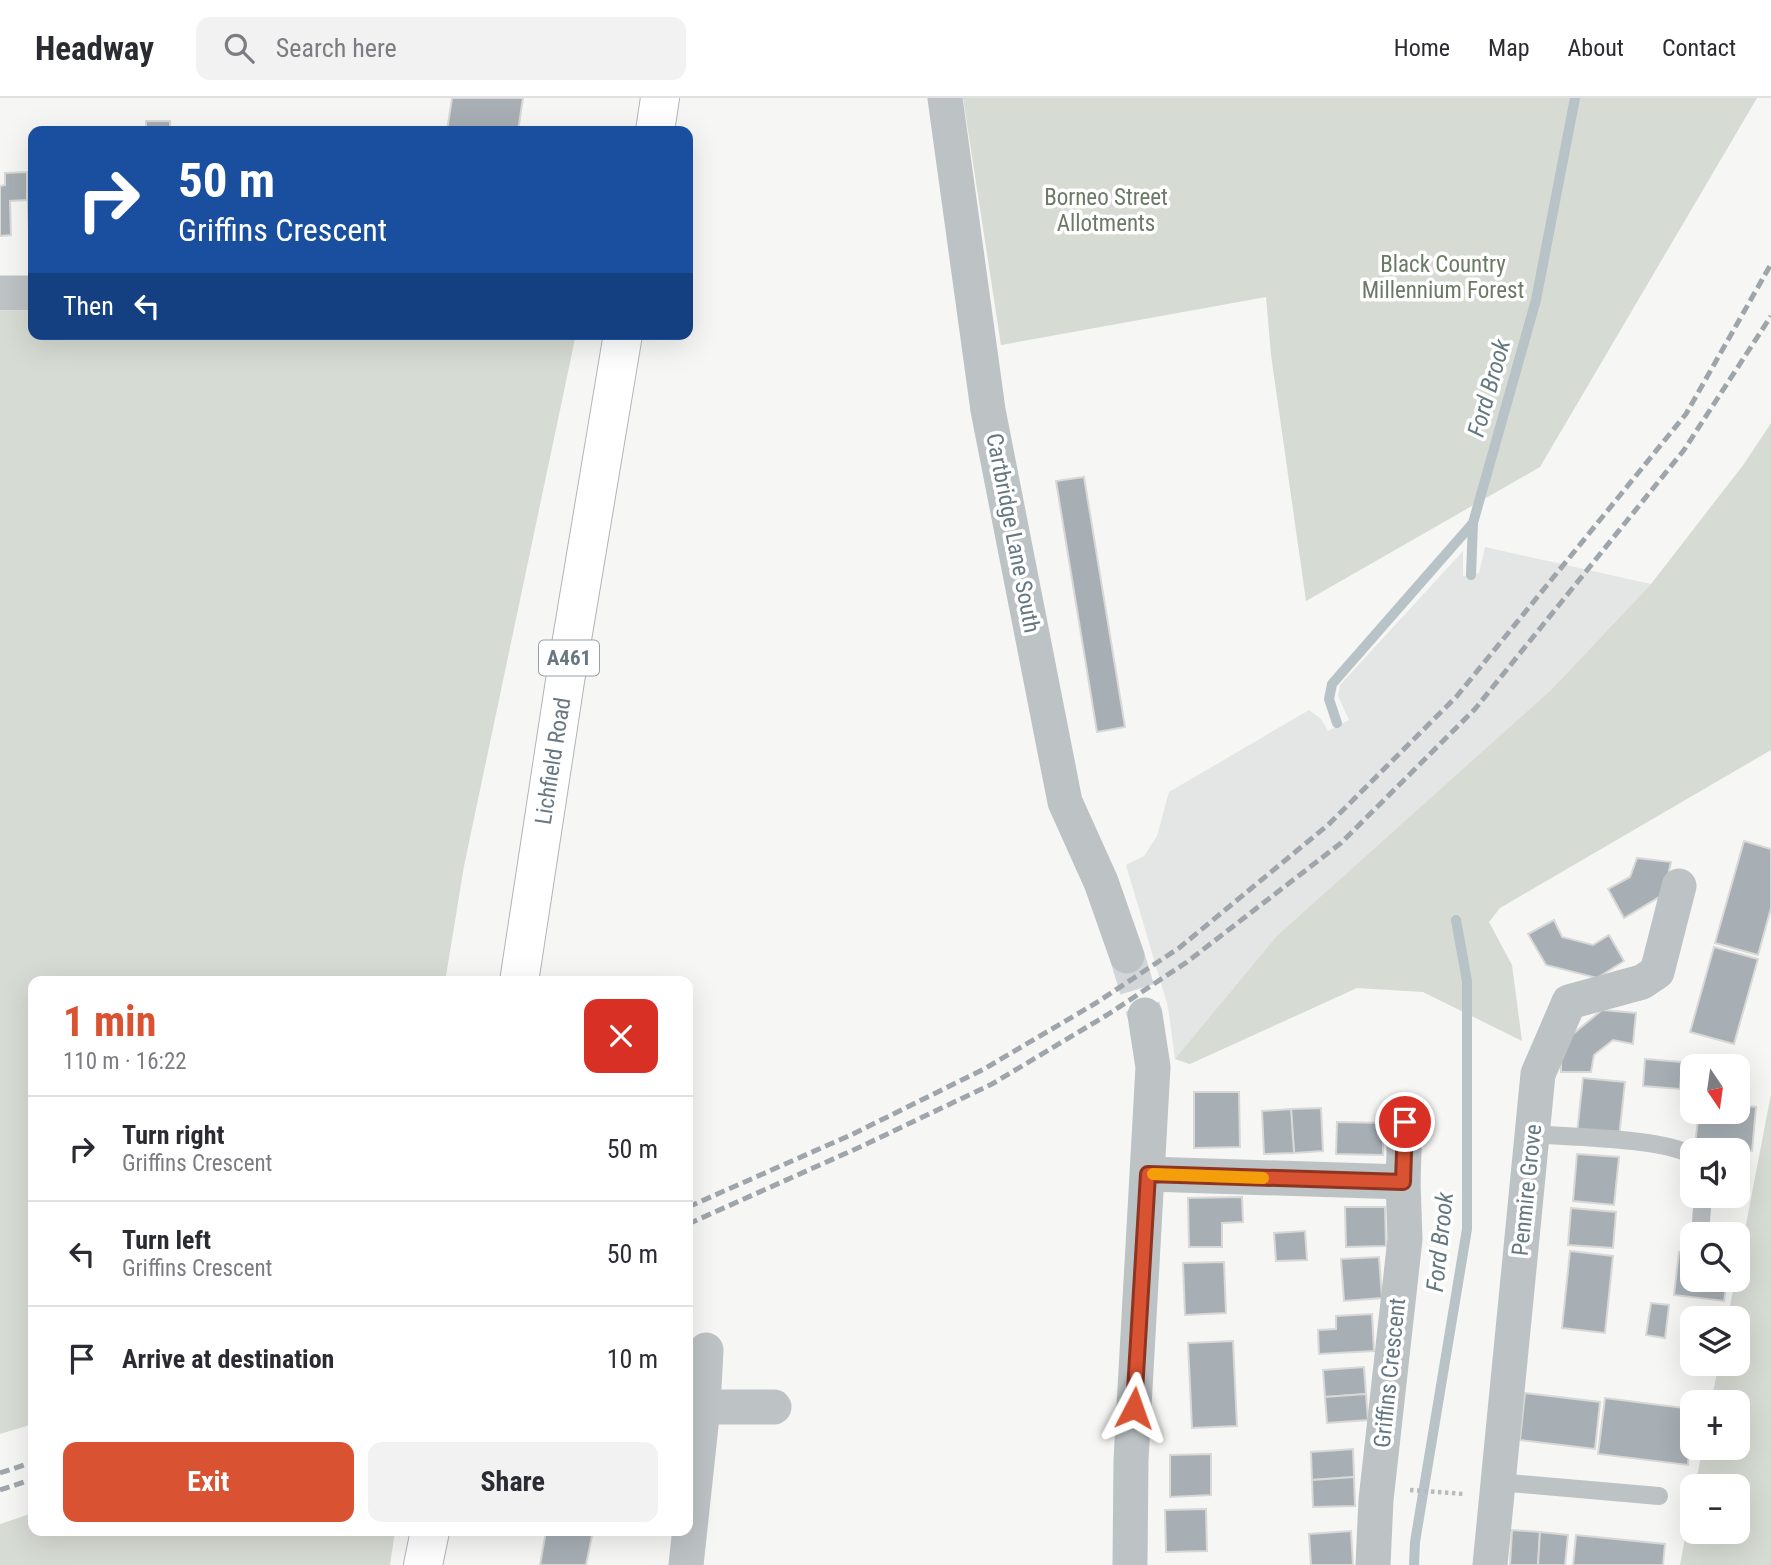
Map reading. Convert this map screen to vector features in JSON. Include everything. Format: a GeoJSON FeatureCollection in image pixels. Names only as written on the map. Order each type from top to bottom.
{"type":"FeatureCollection","features":[{"type":"Feature","properties":{"kind":"highway"},"geometry":{"type":"LineString","coordinates":[[644,126],[646,98]]}},
{"type":"Feature","properties":{"kind":"highway"},"geometry":{"type":"LineString","coordinates":[[656,126],[660,98]]}},
{"type":"Feature","properties":{"kind":"highway","name":"Lichfield Road"},"geometry":{"type":"LineString","coordinates":[[520,976],[565,681],[622,340]]}},
{"type":"Feature","properties":{"kind":"highway"},"geometry":{"type":"LineString","coordinates":[[423,1565],[429,1536]]}},
{"type":"Feature","properties":{"kind":"street","name":"Cartbridge Lane South"},"geometry":{"type":"LineString","coordinates":[[945,98],[989,410],[1065,802],[1101,882],[1128,956]]}},
{"type":"Feature","properties":{"kind":"street"},"geometry":{"type":"LineString","coordinates":[[0,293],[28,293]]}},
{"type":"Feature","properties":{"kind":"street","name":"Penmire Grove"},"geometry":{"type":"LineString","coordinates":[[1490,1565],[1486,1489],[1538,1074],[1569,1002],[1642,982],[1657,972],[1678,886]]}},
{"type":"Feature","properties":{"kind":"street"},"geometry":{"type":"LineString","coordinates":[[1130,1565],[1130,1460],[1153,1067],[1145,1015]]}},
{"type":"Feature","properties":{"kind":"street","name":"Griffins Crescent"},"geometry":{"type":"LineString","coordinates":[[1373,1565],[1376,1500],[1405,1239],[1405,1122]]}},
{"type":"Feature","properties":{"kind":"street"},"geometry":{"type":"LineString","coordinates":[[1148,1174],[1403,1182]]}},
{"type":"Feature","properties":{"kind":"street"},"geometry":{"type":"LineString","coordinates":[[693,1504],[704,1407],[706,1350]]}},
{"type":"Feature","properties":{"kind":"street"},"geometry":{"type":"LineString","coordinates":[[704,1407],[774,1407]]}},
{"type":"Feature","properties":{"kind":"street"},"geometry":{"type":"LineString","coordinates":[[686,1565],[689,1536]]}},
{"type":"Feature","properties":{"kind":"lane"},"geometry":{"type":"LineString","coordinates":[[1532,1134],[1644,1143],[1680,1149]]}},
{"type":"Feature","properties":{"kind":"lane"},"geometry":{"type":"LineString","coordinates":[[1701,1221],[1702,1208]]}},
{"type":"Feature","properties":{"kind":"lane"},"geometry":{"type":"LineString","coordinates":[[1486,1489],[1659,1496]]}},
{"type":"Feature","properties":{"kind":"path"},"geometry":{"type":"LineString","coordinates":[[1399,1489],[1486,1489]]}},
{"type":"Feature","properties":{"kind":"shaded area"},"geometry":{"type":"Polygon","coordinates":[[[1485,547],[1651,584],[1551,690],[1446,787],[1190,1064],[1175,1059],[1168,1007],[1126,865],[1144,856],[1157,836],[1169,792],[1309,710],[1321,719],[1328,731],[1349,720],[1338,696],[1340,685],[1463,551],[1463,576],[1479,573],[1485,547]]]}},
{"type":"Feature","properties":{"kind":"green space","name":"Black Country Millennium Forest"},"geometry":{"type":"Polygon","coordinates":[[[963,98],[1757,98],[1540,467],[1306,601],[1271,355],[1266,297],[1001,345],[963,98]]]}},
{"type":"Feature","properties":{"kind":"green space"},"geometry":{"type":"Polygon","coordinates":[[[0,311],[28,311],[28,340],[575,340],[464,866],[446,976],[28,976],[28,1426],[0,1434],[0,311]]]}},
{"type":"Feature","properties":{"kind":"green space"},"geometry":{"type":"Polygon","coordinates":[[[1771,423],[1771,750],[1500,908],[1489,922],[1512,965],[1522,1041],[1423,992],[1357,988],[1190,1064],[1175,1059],[1277,936],[1551,690],[1651,584],[1744,464],[1771,423]]]}},
{"type":"Feature","properties":{"kind":"green space"},"geometry":{"type":"Polygon","coordinates":[[[1771,1094],[1771,1565],[1680,1565],[1684,1544],[1750,1544],[1750,1474],[1697,1474],[1700,1460],[1750,1460],[1750,1390],[1713,1390],[1716,1376],[1750,1376],[1750,1306],[1730,1306],[1733,1292],[1750,1292],[1750,1222],[1746,1222],[1771,1094]]]}},
{"type":"Feature","properties":{"kind":"green space"},"geometry":{"type":"Polygon","coordinates":[[[28,1515],[28,1536],[394,1536],[390,1565],[0,1565],[0,1524],[28,1515]]]}},
{"type":"Feature","properties":{"kind":"building"},"geometry":{"type":"Polygon","coordinates":[[[452,98],[523,98],[519,126],[448,126],[452,98]]]}},
{"type":"Feature","properties":{"kind":"building"},"geometry":{"type":"Polygon","coordinates":[[[146,121],[170,121],[170,126],[146,126],[146,121]]]}},
{"type":"Feature","properties":{"kind":"building"},"geometry":{"type":"Polygon","coordinates":[[[27,172],[27,200],[10,201],[11,235],[0,236],[0,186],[5,185],[5,173],[27,172]]]}},
{"type":"Feature","properties":{"kind":"building"},"geometry":{"type":"Polygon","coordinates":[[[1084,477],[1125,727],[1097,732],[1056,481],[1084,477]]]}},
{"type":"Feature","properties":{"kind":"building"},"geometry":{"type":"Polygon","coordinates":[[[1744,841],[1771,849],[1771,908],[1758,955],[1715,943],[1744,841]]]}},
{"type":"Feature","properties":{"kind":"building"},"geometry":{"type":"Polygon","coordinates":[[[1637,858],[1671,862],[1664,894],[1624,918],[1608,889],[1630,877],[1637,858]]]}},
{"type":"Feature","properties":{"kind":"building"},"geometry":{"type":"Polygon","coordinates":[[[1554,920],[1562,937],[1593,945],[1609,935],[1624,961],[1597,978],[1546,965],[1528,934],[1554,920]]]}},
{"type":"Feature","properties":{"kind":"building"},"geometry":{"type":"Polygon","coordinates":[[[1714,947],[1758,959],[1734,1044],[1690,1032],[1714,947]]]}},
{"type":"Feature","properties":{"kind":"building"},"geometry":{"type":"Polygon","coordinates":[[[1602,1010],[1636,1013],[1633,1044],[1613,1040],[1594,1055],[1591,1072],[1561,1072],[1561,1044],[1602,1010]]]}},
{"type":"Feature","properties":{"kind":"building"},"geometry":{"type":"Polygon","coordinates":[[[1645,1059],[1680,1062],[1680,1089],[1643,1086],[1645,1059]]]}},
{"type":"Feature","properties":{"kind":"building"},"geometry":{"type":"Polygon","coordinates":[[[1583,1078],[1625,1082],[1619,1137],[1577,1133],[1583,1078]]]}},
{"type":"Feature","properties":{"kind":"building"},"geometry":{"type":"Polygon","coordinates":[[[1194,1092],[1239,1092],[1240,1147],[1194,1148],[1194,1092]]]}},
{"type":"Feature","properties":{"kind":"building"},"geometry":{"type":"Polygon","coordinates":[[[1750,1106],[1756,1107],[1752,1151],[1750,1138],[1696,1138],[1697,1124],[1750,1124],[1750,1106]]]}},
{"type":"Feature","properties":{"kind":"building"},"geometry":{"type":"Polygon","coordinates":[[[1321,1108],[1323,1151],[1294,1153],[1291,1109],[1321,1108]]]}},
{"type":"Feature","properties":{"kind":"building"},"geometry":{"type":"Polygon","coordinates":[[[1291,1109],[1294,1153],[1264,1154],[1262,1111],[1291,1109]]]}},
{"type":"Feature","properties":{"kind":"building"},"geometry":{"type":"Polygon","coordinates":[[[1337,1122],[1383,1123],[1383,1155],[1336,1154],[1337,1122]]]}},
{"type":"Feature","properties":{"kind":"building"},"geometry":{"type":"Polygon","coordinates":[[[1577,1154],[1619,1157],[1614,1205],[1573,1201],[1577,1154]]]}},
{"type":"Feature","properties":{"kind":"building"},"geometry":{"type":"Polygon","coordinates":[[[1242,1197],[1243,1222],[1222,1223],[1222,1247],[1189,1247],[1188,1198],[1242,1197]]]}},
{"type":"Feature","properties":{"kind":"building"},"geometry":{"type":"Polygon","coordinates":[[[1345,1207],[1385,1207],[1386,1246],[1346,1247],[1345,1207]]]}},
{"type":"Feature","properties":{"kind":"building"},"geometry":{"type":"Polygon","coordinates":[[[1571,1208],[1616,1212],[1613,1248],[1568,1245],[1571,1208]]]}},
{"type":"Feature","properties":{"kind":"building"},"geometry":{"type":"Polygon","coordinates":[[[1305,1231],[1307,1260],[1276,1261],[1274,1233],[1305,1231]]]}},
{"type":"Feature","properties":{"kind":"building"},"geometry":{"type":"Polygon","coordinates":[[[1570,1251],[1613,1256],[1605,1333],[1562,1328],[1570,1251]]]}},
{"type":"Feature","properties":{"kind":"building"},"geometry":{"type":"Polygon","coordinates":[[[1679,1252],[1680,1292],[1725,1292],[1724,1301],[1674,1295],[1679,1252]]]}},
{"type":"Feature","properties":{"kind":"building"},"geometry":{"type":"Polygon","coordinates":[[[1379,1257],[1382,1298],[1344,1301],[1341,1259],[1379,1257]]]}},
{"type":"Feature","properties":{"kind":"building"},"geometry":{"type":"Polygon","coordinates":[[[1224,1262],[1226,1313],[1185,1315],[1183,1263],[1224,1262]]]}},
{"type":"Feature","properties":{"kind":"building"},"geometry":{"type":"Polygon","coordinates":[[[1651,1303],[1669,1305],[1665,1338],[1646,1335],[1651,1303]]]}},
{"type":"Feature","properties":{"kind":"building"},"geometry":{"type":"Polygon","coordinates":[[[1372,1314],[1374,1351],[1319,1354],[1318,1330],[1336,1329],[1336,1316],[1372,1314]]]}},
{"type":"Feature","properties":{"kind":"building"},"geometry":{"type":"Polygon","coordinates":[[[1233,1341],[1237,1426],[1192,1428],[1188,1343],[1233,1341]]]}},
{"type":"Feature","properties":{"kind":"building"},"geometry":{"type":"Polygon","coordinates":[[[1364,1367],[1366,1394],[1325,1397],[1323,1370],[1364,1367]]]}},
{"type":"Feature","properties":{"kind":"building"},"geometry":{"type":"Polygon","coordinates":[[[1525,1393],[1600,1402],[1595,1449],[1520,1440],[1525,1393]]]}},
{"type":"Feature","properties":{"kind":"building"},"geometry":{"type":"Polygon","coordinates":[[[1366,1394],[1368,1420],[1327,1423],[1325,1397],[1366,1394]]]}},
{"type":"Feature","properties":{"kind":"building"},"geometry":{"type":"Polygon","coordinates":[[[1605,1398],[1680,1407],[1680,1460],[1688,1460],[1688,1465],[1598,1454],[1605,1398]]]}},
{"type":"Feature","properties":{"kind":"building"},"geometry":{"type":"Polygon","coordinates":[[[1353,1449],[1354,1477],[1312,1480],[1311,1452],[1353,1449]]]}},
{"type":"Feature","properties":{"kind":"building"},"geometry":{"type":"Polygon","coordinates":[[[1211,1454],[1211,1495],[1170,1497],[1170,1455],[1211,1454]]]}},
{"type":"Feature","properties":{"kind":"building"},"geometry":{"type":"Polygon","coordinates":[[[1354,1477],[1355,1506],[1313,1507],[1312,1480],[1354,1477]]]}},
{"type":"Feature","properties":{"kind":"building"},"geometry":{"type":"Polygon","coordinates":[[[1206,1509],[1207,1551],[1166,1552],[1165,1510],[1206,1509]]]}},
{"type":"Feature","properties":{"kind":"building"},"geometry":{"type":"Polygon","coordinates":[[[1512,1530],[1540,1532],[1538,1565],[1510,1565],[1512,1530]]]}},
{"type":"Feature","properties":{"kind":"building"},"geometry":{"type":"Polygon","coordinates":[[[1351,1531],[1353,1565],[1311,1565],[1309,1534],[1351,1531]]]}},
{"type":"Feature","properties":{"kind":"building"},"geometry":{"type":"Polygon","coordinates":[[[1540,1532],[1568,1535],[1565,1565],[1538,1565],[1540,1532]]]}},
{"type":"Feature","properties":{"kind":"building"},"geometry":{"type":"Polygon","coordinates":[[[1576,1535],[1665,1544],[1663,1565],[1573,1565],[1576,1535]]]}},
{"type":"Feature","properties":{"kind":"building"},"geometry":{"type":"Polygon","coordinates":[[[545,1536],[592,1536],[586,1565],[540,1565],[545,1536]]]}},
{"type":"Feature","properties":{"kind":"waterway","name":"Ford Brook"},"geometry":{"type":"LineString","coordinates":[[1471,575],[1473,523],[1536,300],[1575,98]]}},
{"type":"Feature","properties":{"kind":"waterway","name":"Ford Brook"},"geometry":{"type":"LineString","coordinates":[[1337,723],[1329,699],[1332,684],[1473,523]]}},
{"type":"Feature","properties":{"kind":"waterway","name":"Ford Brook"},"geometry":{"type":"LineString","coordinates":[[1414,1565],[1415,1542],[1467,1229],[1467,981],[1456,920]]}},
{"type":"Feature","properties":{"kind":"tunnel"},"geometry":{"type":"LineString","coordinates":[[1127,956],[1145,1015]]}},
{"type":"Feature","properties":{"kind":"railway"},"geometry":{"type":"LineString","coordinates":[[693,1205],[853,1134],[984,1069],[1096,1003],[1179,948],[1328,825],[1457,696],[1686,414],[1771,264]]}},
{"type":"Feature","properties":{"kind":"railway"},"geometry":{"type":"LineString","coordinates":[[693,1222],[992,1084],[1107,1015],[1187,962],[1341,843],[1475,709],[1684,450],[1771,316]]}},
{"type":"Feature","properties":{"kind":"railway"},"geometry":{"type":"LineString","coordinates":[[0,1473],[28,1464]]}},
{"type":"Feature","properties":{"kind":"railway"},"geometry":{"type":"LineString","coordinates":[[0,1490],[28,1481]]}},
{"type":"Feature","properties":{"kind":"slow traffic"},"geometry":{"type":"LineString","coordinates":[[1153,1174],[1263,1178]]}},
{"type":"Feature","properties":{"kind":"route"},"geometry":{"type":"LineString","coordinates":[[1134,1408],[1148,1174],[1403,1182],[1405,1122]]}},
{"type":"Feature","properties":{"kind":"park label","name":"Borneo Street Allotments"},"geometry":{"type":"Point","coordinates":[1106,210]}}]}
